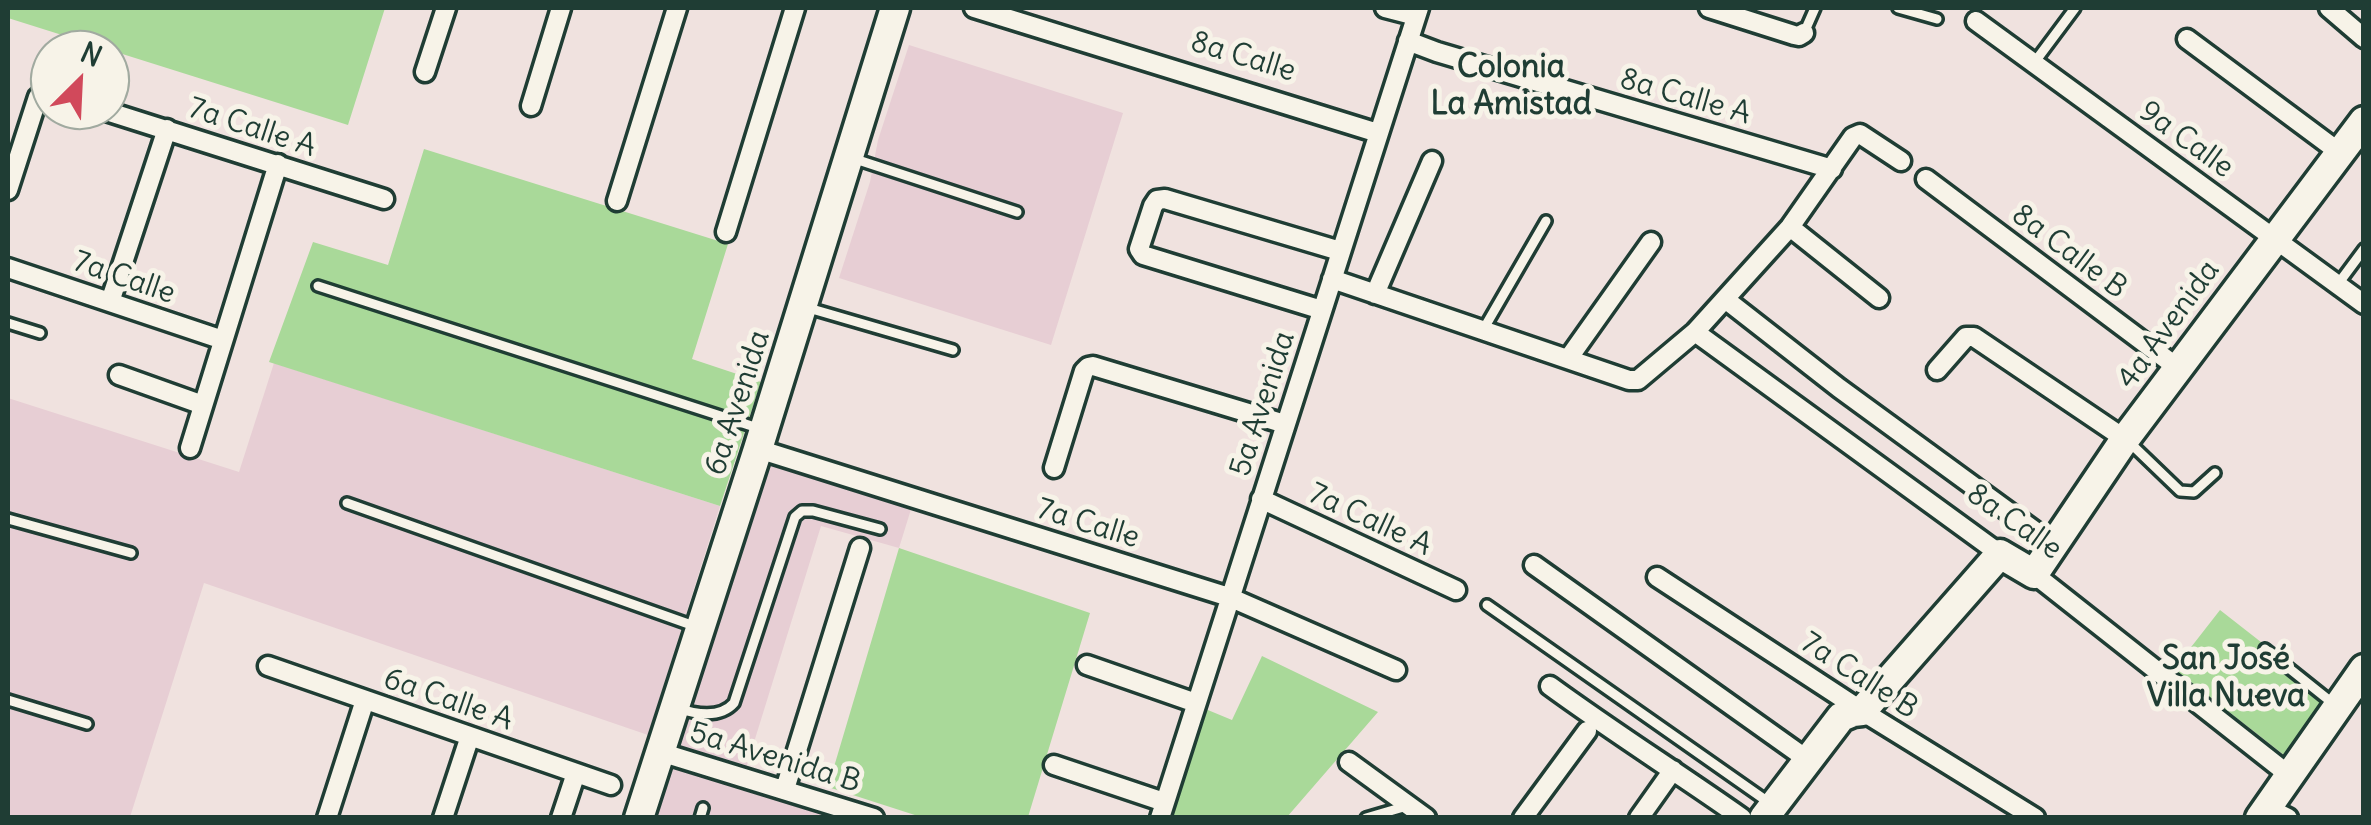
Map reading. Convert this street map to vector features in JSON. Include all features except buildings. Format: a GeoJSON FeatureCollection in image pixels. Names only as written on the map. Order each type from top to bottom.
{"type":"FeatureCollection","features":[{"type":"Feature","properties":{"kind":"street"},"geometry":{"type":"LineString","coordinates":[[425,72],[446,8]]}},
{"type":"Feature","properties":{"kind":"street"},"geometry":{"type":"LineString","coordinates":[[531,106],[561,8]]}},
{"type":"Feature","properties":{"kind":"street"},"geometry":{"type":"LineString","coordinates":[[617,201],[677,8]]}},
{"type":"Feature","properties":{"kind":"street"},"geometry":{"type":"LineString","coordinates":[[726,232],[794,8]]}},
{"type":"Feature","properties":{"kind":"street","name":"6a Avenida"},"geometry":{"type":"LineString","coordinates":[[639,818],[894,8]]}},
{"type":"Feature","properties":{"kind":"street","name":"8a Calle"},"geometry":{"type":"LineString","coordinates":[[974,8],[1378,133]]}},
{"type":"Feature","properties":{"kind":"street"},"geometry":{"type":"LineString","coordinates":[[1384,8],[1417,12]]}},
{"type":"Feature","properties":{"kind":"street"},"geometry":{"type":"LineString","coordinates":[[1709,8],[1794,36],[1804,33]]}},
{"type":"Feature","properties":{"kind":"street"},"geometry":{"type":"LineString","coordinates":[[2329,8],[2364,38]]}},
{"type":"Feature","properties":{"kind":"street","name":"5a Avenida"},"geometry":{"type":"LineString","coordinates":[[1162,810],[1417,12]]}},
{"type":"Feature","properties":{"kind":"street","name":"9a Calle"},"geometry":{"type":"LineString","coordinates":[[1976,21],[2364,304]]}},
{"type":"Feature","properties":{"kind":"street"},"geometry":{"type":"LineString","coordinates":[[2187,39],[2339,152]]}},
{"type":"Feature","properties":{"kind":"street","name":"8a Calle A"},"geometry":{"type":"LineString","coordinates":[[1408,41],[1832,170]]}},
{"type":"Feature","properties":{"kind":"street","name":"7a Calle A"},"geometry":{"type":"LineString","coordinates":[[130,118],[384,199]]}},
{"type":"Feature","properties":{"kind":"street","name":"4a Avenida"},"geometry":{"type":"LineString","coordinates":[[2034,574],[2125,438],[2364,121]]}},
{"type":"Feature","properties":{"kind":"street"},"geometry":{"type":"LineString","coordinates":[[8,190],[30,122]]}},
{"type":"Feature","properties":{"kind":"street"},"geometry":{"type":"LineString","coordinates":[[110,302],[166,129]]}},
{"type":"Feature","properties":{"kind":"street"},"geometry":{"type":"LineString","coordinates":[[1332,278],[1628,380],[1638,380],[1695,332],[1790,227],[1853,138],[1860,134],[1901,161]]}},
{"type":"Feature","properties":{"kind":"street"},"geometry":{"type":"LineString","coordinates":[[1376,294],[1432,161]]}},
{"type":"Feature","properties":{"kind":"street"},"geometry":{"type":"LineString","coordinates":[[190,448],[278,164]]}},
{"type":"Feature","properties":{"kind":"street","name":"8a Calle B"},"geometry":{"type":"LineString","coordinates":[[1926,180],[2178,368]]}},
{"type":"Feature","properties":{"kind":"street"},"geometry":{"type":"LineString","coordinates":[[1322,310],[1144,255],[1139,248],[1152,206],[1165,199],[1340,251]]}},
{"type":"Feature","properties":{"kind":"street"},"geometry":{"type":"LineString","coordinates":[[1790,227],[1879,298]]}},
{"type":"Feature","properties":{"kind":"street"},"geometry":{"type":"LineString","coordinates":[[1568,359],[1651,242]]}},
{"type":"Feature","properties":{"kind":"street","name":"7a Calle"},"geometry":{"type":"LineString","coordinates":[[8,268],[224,340]]}},
{"type":"Feature","properties":{"kind":"street"},"geometry":{"type":"LineString","coordinates":[[1725,299],[1839,388],[2054,545]]}},
{"type":"Feature","properties":{"kind":"street","name":"8a Calle"},"geometry":{"type":"LineString","coordinates":[[1695,332],[2000,554],[2034,574],[2289,776]]}},
{"type":"Feature","properties":{"kind":"street"},"geometry":{"type":"LineString","coordinates":[[1936,370],[1970,336],[2125,438]]}},
{"type":"Feature","properties":{"kind":"street"},"geometry":{"type":"LineString","coordinates":[[1054,468],[1088,366],[1286,424]]}},
{"type":"Feature","properties":{"kind":"street"},"geometry":{"type":"LineString","coordinates":[[119,375],[203,404]]}},
{"type":"Feature","properties":{"kind":"street","name":"7a Calle"},"geometry":{"type":"LineString","coordinates":[[761,439],[1228,596],[1396,670]]}},
{"type":"Feature","properties":{"kind":"street","name":"7a Calle A"},"geometry":{"type":"LineString","coordinates":[[1261,499],[1456,590]]}},
{"type":"Feature","properties":{"kind":"street"},"geometry":{"type":"LineString","coordinates":[[785,789],[860,548]]}},
{"type":"Feature","properties":{"kind":"street"},"geometry":{"type":"LineString","coordinates":[[1769,811],[1841,717],[1862,712],[2000,554]]}},
{"type":"Feature","properties":{"kind":"street"},"geometry":{"type":"LineString","coordinates":[[1534,565],[1808,760]]}},
{"type":"Feature","properties":{"kind":"street","name":"7a Calle B"},"geometry":{"type":"LineString","coordinates":[[1657,577],[1862,712],[2034,818]]}},
{"type":"Feature","properties":{"kind":"street"},"geometry":{"type":"LineString","coordinates":[[1086,665],[1196,703]]}},
{"type":"Feature","properties":{"kind":"street","name":"6a Calle A"},"geometry":{"type":"LineString","coordinates":[[268,666],[611,784]]}},
{"type":"Feature","properties":{"kind":"street"},"geometry":{"type":"LineString","coordinates":[[2271,814],[2289,776],[2364,669]]}},
{"type":"Feature","properties":{"kind":"street"},"geometry":{"type":"LineString","coordinates":[[1550,686],[1742,818]]}},
{"type":"Feature","properties":{"kind":"street"},"geometry":{"type":"LineString","coordinates":[[327,818],[366,700]]}},
{"type":"Feature","properties":{"kind":"street"},"geometry":{"type":"LineString","coordinates":[[1523,818],[1586,731]]}},
{"type":"Feature","properties":{"kind":"street"},"geometry":{"type":"LineString","coordinates":[[443,818],[470,736]]}},
{"type":"Feature","properties":{"kind":"street","name":"5a Avenida B"},"geometry":{"type":"LineString","coordinates":[[660,752],[874,818]]}},
{"type":"Feature","properties":{"kind":"street"},"geometry":{"type":"LineString","coordinates":[[1348,762],[1426,818]]}},
{"type":"Feature","properties":{"kind":"street"},"geometry":{"type":"LineString","coordinates":[[1054,765],[1162,810]]}},
{"type":"Feature","properties":{"kind":"street"},"geometry":{"type":"LineString","coordinates":[[1639,818],[1674,770]]}},
{"type":"Feature","properties":{"kind":"street"},"geometry":{"type":"LineString","coordinates":[[561,818],[576,772]]}},
{"type":"Feature","properties":{"kind":"lane"},"geometry":{"type":"LineString","coordinates":[[1804,33],[1815,8]]}},
{"type":"Feature","properties":{"kind":"lane"},"geometry":{"type":"LineString","coordinates":[[1898,8],[1936,20]]}},
{"type":"Feature","properties":{"kind":"lane"},"geometry":{"type":"LineString","coordinates":[[2034,63],[2075,8]]}},
{"type":"Feature","properties":{"kind":"lane"},"geometry":{"type":"LineString","coordinates":[[849,157],[1016,212]]}},
{"type":"Feature","properties":{"kind":"lane"},"geometry":{"type":"LineString","coordinates":[[1483,330],[1546,221]]}},
{"type":"Feature","properties":{"kind":"lane"},"geometry":{"type":"LineString","coordinates":[[2338,284],[2364,249]]}},
{"type":"Feature","properties":{"kind":"lane"},"geometry":{"type":"LineString","coordinates":[[318,286],[740,424],[761,439]]}},
{"type":"Feature","properties":{"kind":"lane"},"geometry":{"type":"LineString","coordinates":[[802,307],[953,350]]}},
{"type":"Feature","properties":{"kind":"lane"},"geometry":{"type":"LineString","coordinates":[[8,323],[40,333]]}},
{"type":"Feature","properties":{"kind":"lane"},"geometry":{"type":"LineString","coordinates":[[2125,438],[2180,491],[2194,492],[2216,473]]}},
{"type":"Feature","properties":{"kind":"lane"},"geometry":{"type":"LineString","coordinates":[[347,503],[700,628]]}},
{"type":"Feature","properties":{"kind":"lane"},"geometry":{"type":"LineString","coordinates":[[674,707],[691,713],[718,713],[734,704],[795,517],[802,511],[813,511],[880,529]]}},
{"type":"Feature","properties":{"kind":"lane"},"geometry":{"type":"LineString","coordinates":[[8,519],[131,553]]}},
{"type":"Feature","properties":{"kind":"lane"},"geometry":{"type":"LineString","coordinates":[[1487,605],[1769,811]]}},
{"type":"Feature","properties":{"kind":"lane"},"geometry":{"type":"LineString","coordinates":[[2266,649],[2337,706]]}},
{"type":"Feature","properties":{"kind":"lane"},"geometry":{"type":"LineString","coordinates":[[8,700],[88,724]]}},
{"type":"Feature","properties":{"kind":"lane"},"geometry":{"type":"LineString","coordinates":[[1366,818],[1410,806]]}},
{"type":"Feature","properties":{"kind":"shaded area"},"geometry":{"type":"Polygon","coordinates":[[[909,45],[1123,113],[1051,345],[839,278],[909,45]]]}},
{"type":"Feature","properties":{"kind":"shaded area"},"geometry":{"type":"Polygon","coordinates":[[[274,363],[720,506],[648,735],[204,583],[130,817],[8,817],[8,398],[239,472],[274,363]]]}},
{"type":"Feature","properties":{"kind":"shaded area"},"geometry":{"type":"Polygon","coordinates":[[[768,463],[912,506],[899,548],[821,526],[746,768],[675,744],[768,463]]]}},
{"type":"Feature","properties":{"kind":"shaded area"},"geometry":{"type":"Polygon","coordinates":[[[671,765],[840,817],[654,818],[671,765]]]}},
{"type":"Feature","properties":{"kind":"green space"},"geometry":{"type":"Polygon","coordinates":[[[8,8],[385,8],[348,125],[130,56],[130,30],[46,30],[8,18],[8,8]]]}},
{"type":"Feature","properties":{"kind":"green space"},"geometry":{"type":"Polygon","coordinates":[[[424,149],[728,244],[692,359],[761,382],[720,506],[269,362],[313,242],[388,265],[424,149]]]}},
{"type":"Feature","properties":{"kind":"green space"},"geometry":{"type":"Polygon","coordinates":[[[899,548],[1090,613],[1028,817],[921,817],[828,787],[899,548]]]}},
{"type":"Feature","properties":{"kind":"green space"},"geometry":{"type":"Polygon","coordinates":[[[2220,610],[2330,696],[2284,755],[2174,669],[2220,610]]]}},
{"type":"Feature","properties":{"kind":"green space"},"geometry":{"type":"Polygon","coordinates":[[[1262,656],[1378,712],[1287,817],[1167,818],[1203,708],[1232,720],[1262,656]]]}},
{"type":"Feature","properties":{"kind":"district","name":"Colonia La Amistad"},"geometry":{"type":"Point","coordinates":[1511,86]}},
{"type":"Feature","properties":{"kind":"district","name":"San José Villa Nueva"},"geometry":{"type":"Point","coordinates":[2226,678]}}]}
